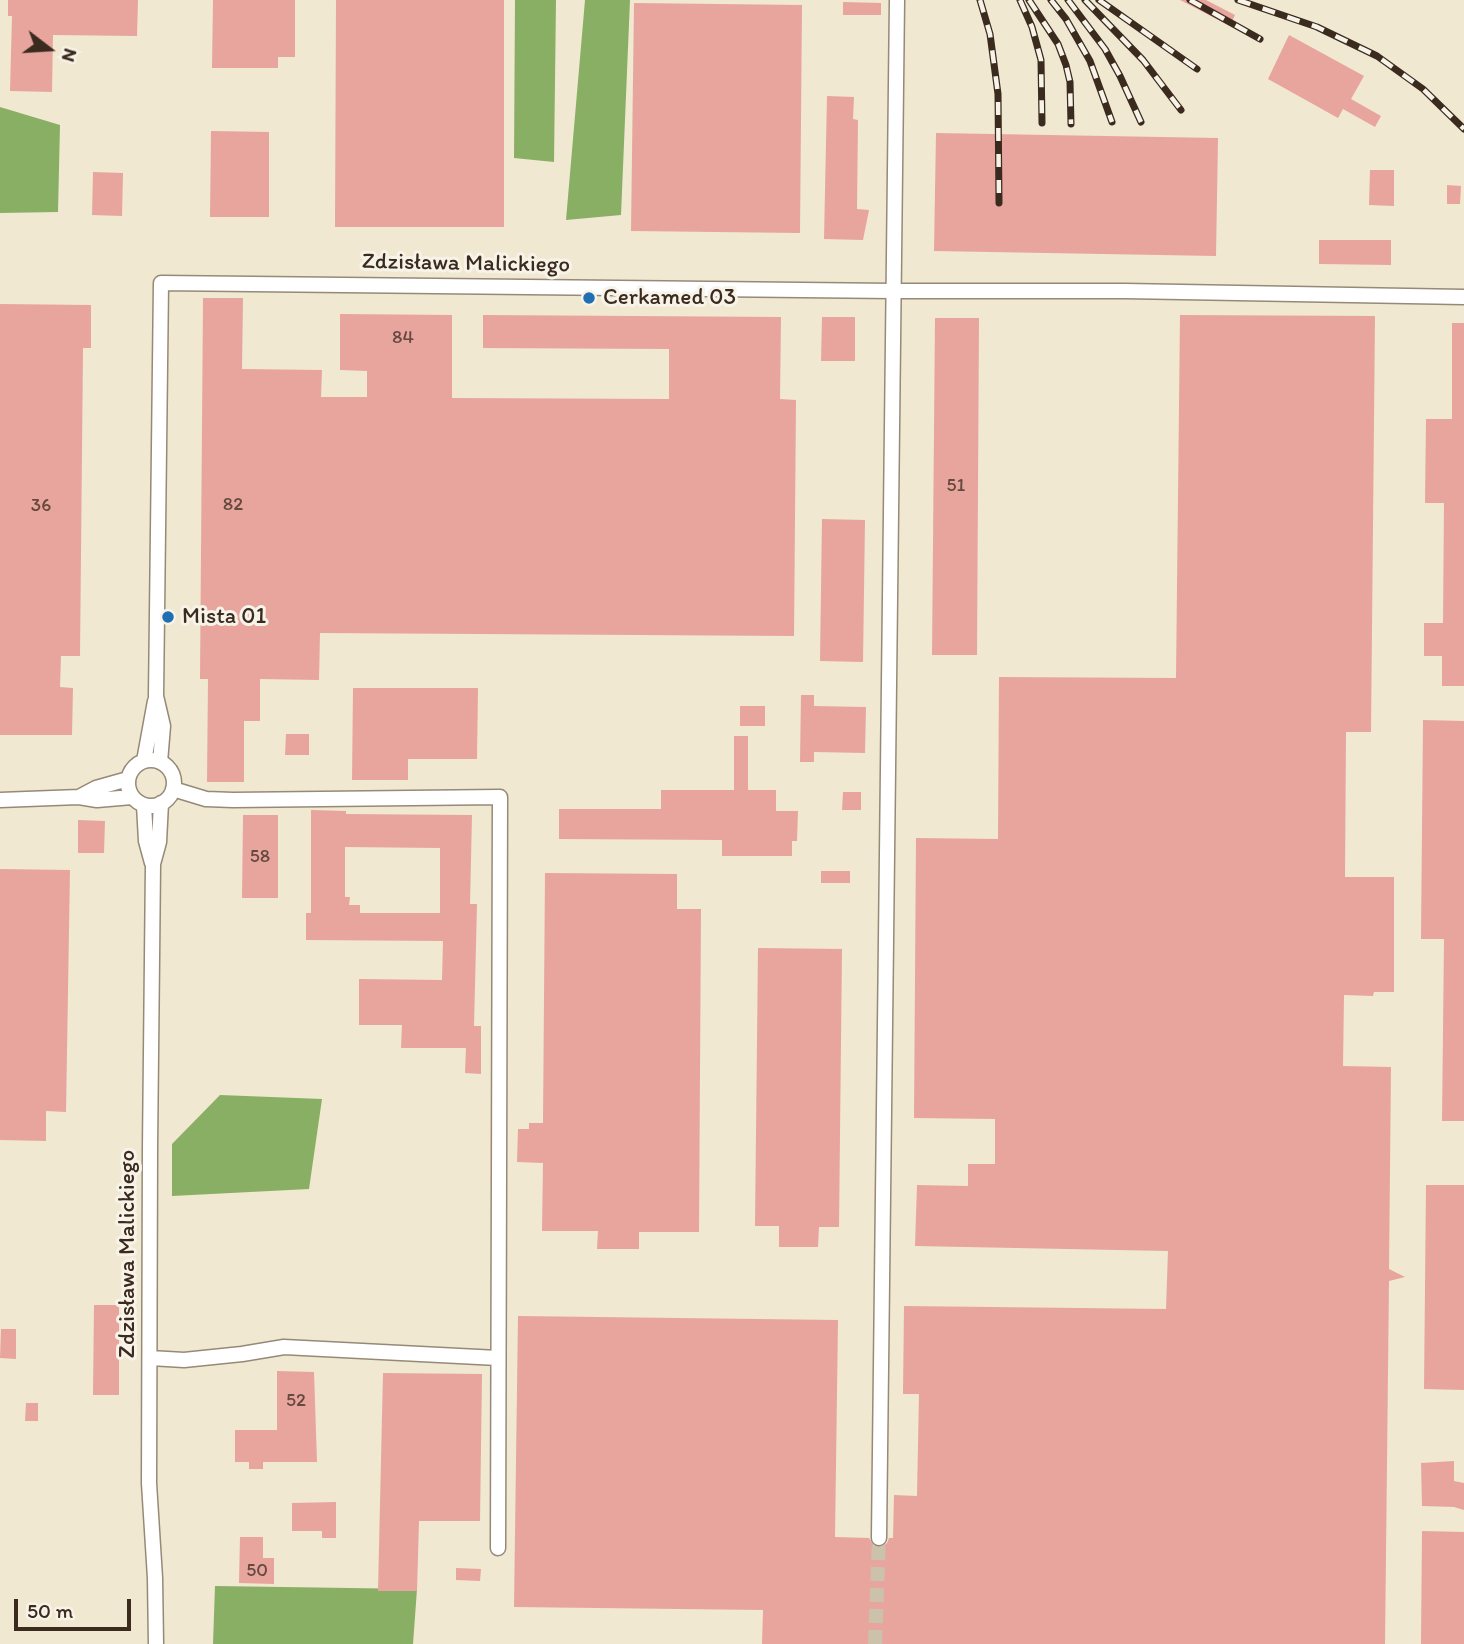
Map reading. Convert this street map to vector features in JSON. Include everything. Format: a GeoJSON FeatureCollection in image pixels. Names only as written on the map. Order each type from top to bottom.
{"type":"FeatureCollection","features":[{"type":"Feature","properties":{"kind":"street"},"geometry":{"type":"LineString","coordinates":[[879,1538],[897,0]]}},
{"type":"Feature","properties":{"kind":"street","name":"Zdzisława Malickiego"},"geometry":{"type":"LineString","coordinates":[[144,761],[156,696],[161,283],[893,291]]}},
{"type":"Feature","properties":{"kind":"street"},"geometry":{"type":"LineString","coordinates":[[893,291],[1125,291],[1464,297]]}},
{"type":"Feature","properties":{"kind":"street","name":"Zdzisława Malickiego"},"geometry":{"type":"LineString","coordinates":[[156,696],[163,726],[160,762]]}},
{"type":"Feature","properties":{"kind":"street"},"geometry":{"type":"LineString","coordinates":[[0,800],[79,797],[138,801],[156,806],[173,789],[174,783],[170,770],[160,762],[144,761],[134,768],[128,779],[96,788],[79,797]]}},
{"type":"Feature","properties":{"kind":"street"},"geometry":{"type":"LineString","coordinates":[[128,779],[138,801]]}},
{"type":"Feature","properties":{"kind":"street"},"geometry":{"type":"LineString","coordinates":[[173,789],[206,799],[233,800],[500,797],[498,1548]]}},
{"type":"Feature","properties":{"kind":"street","name":"Zdzisława Malickiego"},"geometry":{"type":"LineString","coordinates":[[138,801],[153,864]]}},
{"type":"Feature","properties":{"kind":"street","name":"Zdzisława Malickiego"},"geometry":{"type":"LineString","coordinates":[[156,1644],[149,1483],[153,864],[159,842],[161,803]]}},
{"type":"Feature","properties":{"kind":"street"},"geometry":{"type":"LineString","coordinates":[[150,1358],[184,1360],[284,1347],[498,1358]]}},
{"type":"Feature","properties":{"kind":"green space"},"geometry":{"type":"Polygon","coordinates":[[[515,0],[556,0],[554,162],[514,158],[515,0]]]}},
{"type":"Feature","properties":{"kind":"green space"},"geometry":{"type":"Polygon","coordinates":[[[585,0],[630,0],[621,215],[566,220],[585,0]]]}},
{"type":"Feature","properties":{"kind":"green space"},"geometry":{"type":"Polygon","coordinates":[[[0,107],[60,125],[58,212],[0,213],[0,107]]]}},
{"type":"Feature","properties":{"kind":"green space"},"geometry":{"type":"Polygon","coordinates":[[[220,1095],[322,1099],[309,1189],[172,1196],[172,1144],[220,1095]]]}},
{"type":"Feature","properties":{"kind":"green space"},"geometry":{"type":"Polygon","coordinates":[[[215,1586],[417,1589],[413,1644],[213,1644],[215,1586]]]}},
{"type":"Feature","properties":{"kind":"building"},"geometry":{"type":"Polygon","coordinates":[[[8,0],[138,0],[137,36],[53,35],[52,92],[10,91],[12,16],[8,16],[8,0]]]}},
{"type":"Feature","properties":{"kind":"building"},"geometry":{"type":"Polygon","coordinates":[[[213,0],[295,0],[295,57],[278,57],[278,68],[212,68],[213,0]]]}},
{"type":"Feature","properties":{"kind":"building"},"geometry":{"type":"Polygon","coordinates":[[[336,0],[504,0],[504,227],[335,227],[336,0]]]}},
{"type":"Feature","properties":{"kind":"building"},"geometry":{"type":"Polygon","coordinates":[[[1180,0],[1206,0],[1235,15],[1230,26],[1180,0]]]}},
{"type":"Feature","properties":{"kind":"building"},"geometry":{"type":"Polygon","coordinates":[[[843,2],[881,3],[881,15],[843,15],[843,2]]]}},
{"type":"Feature","properties":{"kind":"building"},"geometry":{"type":"Polygon","coordinates":[[[634,3],[802,5],[800,233],[631,231],[634,3]]]}},
{"type":"Feature","properties":{"kind":"building"},"geometry":{"type":"Polygon","coordinates":[[[1289,35],[1364,76],[1351,99],[1381,116],[1375,127],[1343,109],[1338,118],[1268,79],[1289,35]]]}},
{"type":"Feature","properties":{"kind":"building"},"geometry":{"type":"Polygon","coordinates":[[[827,96],[854,97],[853,119],[858,120],[857,209],[869,210],[863,240],[824,239],[827,96]]]}},
{"type":"Feature","properties":{"kind":"building"},"geometry":{"type":"Polygon","coordinates":[[[211,131],[269,132],[269,217],[210,217],[211,131]]]}},
{"type":"Feature","properties":{"kind":"building"},"geometry":{"type":"Polygon","coordinates":[[[936,133],[1218,138],[1216,256],[934,251],[936,133]]]}},
{"type":"Feature","properties":{"kind":"building"},"geometry":{"type":"Polygon","coordinates":[[[1370,170],[1394,170],[1394,206],[1369,205],[1370,170]]]}},
{"type":"Feature","properties":{"kind":"building"},"geometry":{"type":"Polygon","coordinates":[[[93,172],[123,173],[122,216],[92,215],[93,172]]]}},
{"type":"Feature","properties":{"kind":"building"},"geometry":{"type":"Polygon","coordinates":[[[1447,185],[1461,186],[1460,204],[1447,204],[1447,185]]]}},
{"type":"Feature","properties":{"kind":"building"},"geometry":{"type":"Polygon","coordinates":[[[1319,240],[1391,240],[1391,265],[1319,264],[1319,240]]]}},
{"type":"Feature","properties":{"kind":"building"},"geometry":{"type":"Polygon","coordinates":[[[203,298],[243,298],[242,369],[322,370],[321,397],[367,397],[367,371],[340,370],[340,314],[452,315],[452,398],[669,399],[669,349],[483,348],[483,315],[781,317],[780,399],[796,400],[794,636],[320,633],[319,680],[260,679],[260,721],[244,721],[244,782],[207,782],[208,679],[200,679],[203,298]]]}},
{"type":"Feature","properties":{"kind":"building"},"geometry":{"type":"Polygon","coordinates":[[[0,304],[91,305],[91,348],[83,348],[80,656],[61,656],[60,687],[73,688],[72,735],[0,735],[0,304]]]}},
{"type":"Feature","properties":{"kind":"building"},"geometry":{"type":"Polygon","coordinates":[[[1180,315],[1375,316],[1371,732],[1346,732],[1345,877],[1394,877],[1394,992],[1374,992],[1373,996],[1344,995],[1343,1066],[1391,1067],[1389,1269],[1405,1277],[1389,1281],[1385,1644],[762,1644],[763,1610],[514,1607],[518,1316],[838,1320],[835,1537],[869,1538],[874,1546],[880,1548],[889,1538],[893,1538],[894,1495],[917,1496],[919,1394],[903,1394],[904,1306],[1166,1309],[1168,1251],[915,1246],[917,1185],[968,1186],[968,1164],[995,1164],[995,1119],[914,1118],[916,838],[998,839],[999,677],[1176,678],[1180,315]]]}},
{"type":"Feature","properties":{"kind":"building"},"geometry":{"type":"Polygon","coordinates":[[[822,317],[855,317],[855,361],[821,361],[822,317]]]}},
{"type":"Feature","properties":{"kind":"building"},"geometry":{"type":"Polygon","coordinates":[[[935,318],[979,318],[977,655],[932,655],[935,318]]]}},
{"type":"Feature","properties":{"kind":"building"},"geometry":{"type":"Polygon","coordinates":[[[1452,323],[1464,323],[1464,686],[1442,686],[1442,656],[1424,656],[1424,623],[1443,623],[1444,503],[1425,503],[1426,419],[1452,419],[1452,323]]]}},
{"type":"Feature","properties":{"kind":"building"},"geometry":{"type":"Polygon","coordinates":[[[822,519],[865,520],[863,662],[820,661],[822,519]]]}},
{"type":"Feature","properties":{"kind":"building"},"geometry":{"type":"Polygon","coordinates":[[[353,688],[478,688],[477,759],[408,759],[408,780],[352,780],[353,688]]]}},
{"type":"Feature","properties":{"kind":"building"},"geometry":{"type":"Polygon","coordinates":[[[801,695],[814,695],[814,706],[866,707],[865,753],[814,752],[814,762],[800,762],[801,695]]]}},
{"type":"Feature","properties":{"kind":"building"},"geometry":{"type":"Polygon","coordinates":[[[740,706],[765,706],[765,726],[740,726],[740,706]]]}},
{"type":"Feature","properties":{"kind":"building"},"geometry":{"type":"Polygon","coordinates":[[[1423,720],[1464,721],[1464,1121],[1442,1121],[1444,939],[1421,939],[1423,720]]]}},
{"type":"Feature","properties":{"kind":"building"},"geometry":{"type":"Polygon","coordinates":[[[286,734],[309,734],[309,755],[285,755],[286,734]]]}},
{"type":"Feature","properties":{"kind":"building"},"geometry":{"type":"Polygon","coordinates":[[[734,736],[748,736],[748,790],[776,790],[776,811],[798,811],[797,841],[792,841],[792,856],[722,856],[722,840],[559,839],[559,809],[661,809],[661,790],[734,790],[734,736]]]}},
{"type":"Feature","properties":{"kind":"building"},"geometry":{"type":"Polygon","coordinates":[[[843,792],[861,792],[861,810],[842,810],[843,792]]]}},
{"type":"Feature","properties":{"kind":"building"},"geometry":{"type":"Polygon","coordinates":[[[311,810],[346,811],[346,814],[472,815],[470,904],[477,904],[474,1026],[481,1026],[481,1074],[465,1073],[466,1048],[401,1048],[402,1025],[359,1025],[359,979],[442,980],[443,941],[306,940],[306,913],[311,913],[311,810]],[[345,847],[345,897],[350,897],[349,905],[360,905],[360,913],[440,913],[440,848],[345,847]]]}},
{"type":"Feature","properties":{"kind":"building"},"geometry":{"type":"Polygon","coordinates":[[[243,815],[278,815],[278,898],[242,898],[243,815]]]}},
{"type":"Feature","properties":{"kind":"building"},"geometry":{"type":"Polygon","coordinates":[[[78,820],[105,821],[104,853],[78,853],[78,820]]]}},
{"type":"Feature","properties":{"kind":"building"},"geometry":{"type":"Polygon","coordinates":[[[0,869],[70,870],[66,1112],[46,1111],[46,1141],[0,1140],[0,869]]]}},
{"type":"Feature","properties":{"kind":"building"},"geometry":{"type":"Polygon","coordinates":[[[821,871],[850,871],[850,883],[821,883],[821,871]]]}},
{"type":"Feature","properties":{"kind":"building"},"geometry":{"type":"Polygon","coordinates":[[[545,873],[677,874],[677,909],[701,909],[699,1232],[639,1232],[639,1249],[597,1249],[598,1231],[542,1231],[543,1163],[517,1162],[518,1129],[529,1129],[529,1123],[543,1123],[545,873]]]}},
{"type":"Feature","properties":{"kind":"building"},"geometry":{"type":"Polygon","coordinates":[[[758,948],[842,949],[839,1227],[819,1227],[818,1247],[779,1247],[779,1226],[755,1226],[758,948]]]}},
{"type":"Feature","properties":{"kind":"building"},"geometry":{"type":"Polygon","coordinates":[[[1426,1185],[1464,1185],[1464,1390],[1424,1389],[1426,1185]]]}},
{"type":"Feature","properties":{"kind":"building"},"geometry":{"type":"Polygon","coordinates":[[[94,1305],[119,1305],[119,1395],[93,1395],[94,1305]]]}},
{"type":"Feature","properties":{"kind":"building"},"geometry":{"type":"Polygon","coordinates":[[[1,1329],[16,1329],[16,1359],[0,1358],[1,1329]]]}},
{"type":"Feature","properties":{"kind":"building"},"geometry":{"type":"Polygon","coordinates":[[[277,1371],[314,1372],[317,1462],[263,1462],[263,1469],[249,1469],[249,1462],[235,1462],[235,1430],[277,1430],[277,1371]]]}},
{"type":"Feature","properties":{"kind":"building"},"geometry":{"type":"Polygon","coordinates":[[[383,1373],[482,1374],[480,1521],[419,1521],[417,1591],[378,1591],[383,1373]]]}},
{"type":"Feature","properties":{"kind":"building"},"geometry":{"type":"Polygon","coordinates":[[[26,1403],[38,1403],[38,1421],[25,1421],[26,1403]]]}},
{"type":"Feature","properties":{"kind":"building"},"geometry":{"type":"Polygon","coordinates":[[[1454,1461],[1454,1481],[1464,1483],[1464,1510],[1422,1506],[1421,1463],[1454,1461]]]}},
{"type":"Feature","properties":{"kind":"building"},"geometry":{"type":"Polygon","coordinates":[[[336,1502],[336,1538],[322,1538],[322,1531],[292,1531],[292,1503],[336,1502]]]}},
{"type":"Feature","properties":{"kind":"building"},"geometry":{"type":"Polygon","coordinates":[[[1422,1531],[1464,1532],[1464,1644],[1421,1644],[1422,1531]]]}},
{"type":"Feature","properties":{"kind":"building"},"geometry":{"type":"Polygon","coordinates":[[[240,1537],[263,1537],[263,1558],[274,1558],[274,1584],[239,1583],[240,1537]]]}},
{"type":"Feature","properties":{"kind":"building"},"geometry":{"type":"Polygon","coordinates":[[[456,1568],[481,1569],[480,1581],[456,1580],[456,1568]]]}},
{"type":"Feature","properties":{"kind":"tunnel"},"geometry":{"type":"LineString","coordinates":[[875,1644],[879,1538]]}},
{"type":"Feature","properties":{"kind":"railway"},"geometry":{"type":"LineString","coordinates":[[980,0],[990,34],[998,94],[999,203]]}},
{"type":"Feature","properties":{"kind":"railway"},"geometry":{"type":"LineString","coordinates":[[1020,0],[1032,27],[1041,60],[1042,123]]}},
{"type":"Feature","properties":{"kind":"railway"},"geometry":{"type":"LineString","coordinates":[[1029,0],[1058,44],[1066,65],[1070,82],[1071,124]]}},
{"type":"Feature","properties":{"kind":"railway"},"geometry":{"type":"LineString","coordinates":[[1051,0],[1066,19],[1090,61],[1112,122]]}},
{"type":"Feature","properties":{"kind":"railway"},"geometry":{"type":"LineString","coordinates":[[1068,0],[1105,49],[1141,122]]}},
{"type":"Feature","properties":{"kind":"railway"},"geometry":{"type":"LineString","coordinates":[[1085,0],[1143,60],[1181,110]]}},
{"type":"Feature","properties":{"kind":"railway"},"geometry":{"type":"LineString","coordinates":[[1099,0],[1197,69]]}},
{"type":"Feature","properties":{"kind":"railway"},"geometry":{"type":"LineString","coordinates":[[1190,0],[1260,39]]}},
{"type":"Feature","properties":{"kind":"railway"},"geometry":{"type":"LineString","coordinates":[[1238,0],[1317,27],[1377,56],[1423,89],[1464,129]]}},
{"type":"Feature","properties":{"kind":"place","name":"Cerkamed 03"},"geometry":{"type":"Point","coordinates":[589,298]}},
{"type":"Feature","properties":{"kind":"place","name":"Mista 01"},"geometry":{"type":"Point","coordinates":[168,617]}}]}
